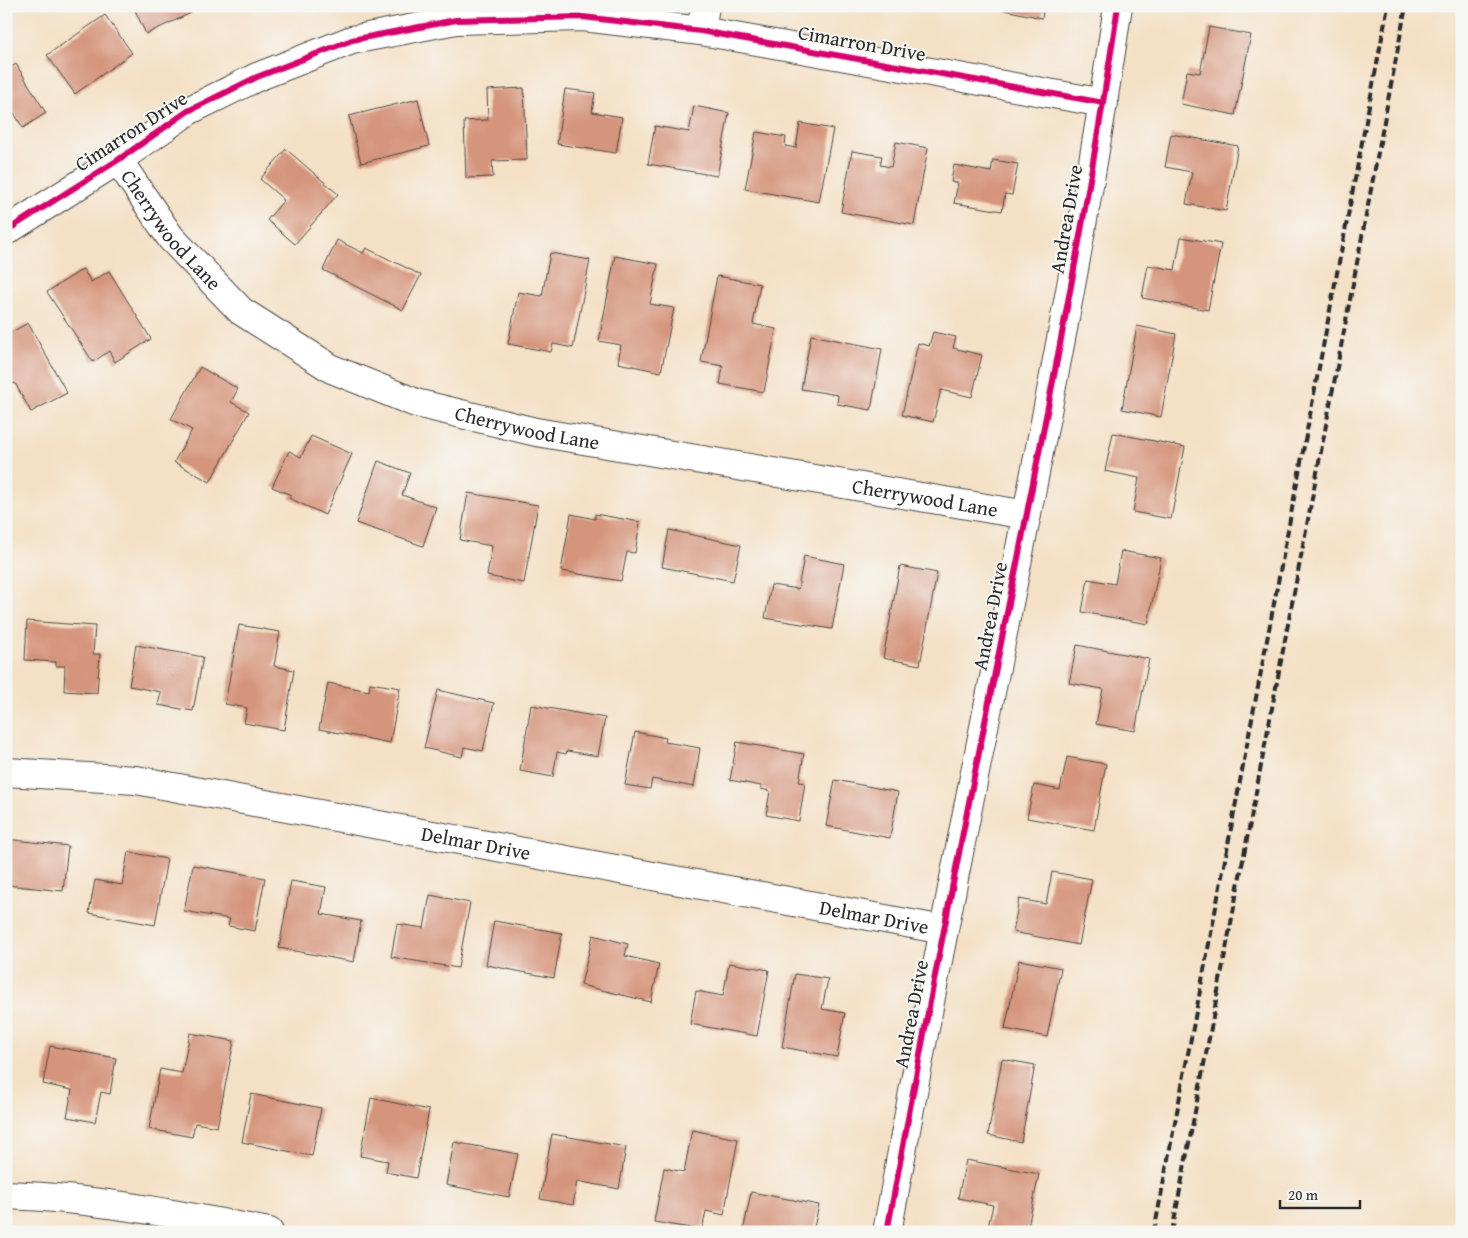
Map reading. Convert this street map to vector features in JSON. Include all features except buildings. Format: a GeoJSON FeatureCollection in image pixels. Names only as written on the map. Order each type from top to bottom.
{"type":"FeatureCollection","features":[{"type":"Feature","properties":{"kind":"street","name":"Andrea Drive"},"geometry":{"type":"LineString","coordinates":[[887,1232],[944,930],[1027,515],[1104,103],[1118,6]]}},
{"type":"Feature","properties":{"kind":"street","name":"Cimarron Drive"},"geometry":{"type":"LineString","coordinates":[[6,231],[118,160],[188,111],[257,77],[352,40],[456,20],[563,17],[703,19],[1104,103]]}},
{"type":"Feature","properties":{"kind":"street","name":"Cherrywood Lane"},"geometry":{"type":"LineString","coordinates":[[118,160],[172,238],[241,311],[332,369],[416,403],[536,432],[1027,515]]}},
{"type":"Feature","properties":{"kind":"street","name":"Delmar Drive"},"geometry":{"type":"LineString","coordinates":[[6,772],[136,780],[944,930]]}},
{"type":"Feature","properties":{"kind":"street"},"geometry":{"type":"LineString","coordinates":[[6,1195],[57,1196],[166,1212],[269,1232]]}},
{"type":"Feature","properties":{"kind":"railway"},"geometry":{"type":"LineString","coordinates":[[1154,1232],[1388,6]]}},
{"type":"Feature","properties":{"kind":"railway"},"geometry":{"type":"LineString","coordinates":[[1172,1232],[1406,6]]}},
{"type":"Feature","properties":{"kind":"cycle path"},"geometry":{"type":"LineString","coordinates":[[887,1232],[1080,238],[1118,6]]}},
{"type":"Feature","properties":{"kind":"cycle path"},"geometry":{"type":"LineString","coordinates":[[6,231],[118,160],[188,111],[257,77],[352,40],[456,20],[583,17],[701,31],[1104,103]]}}]}
